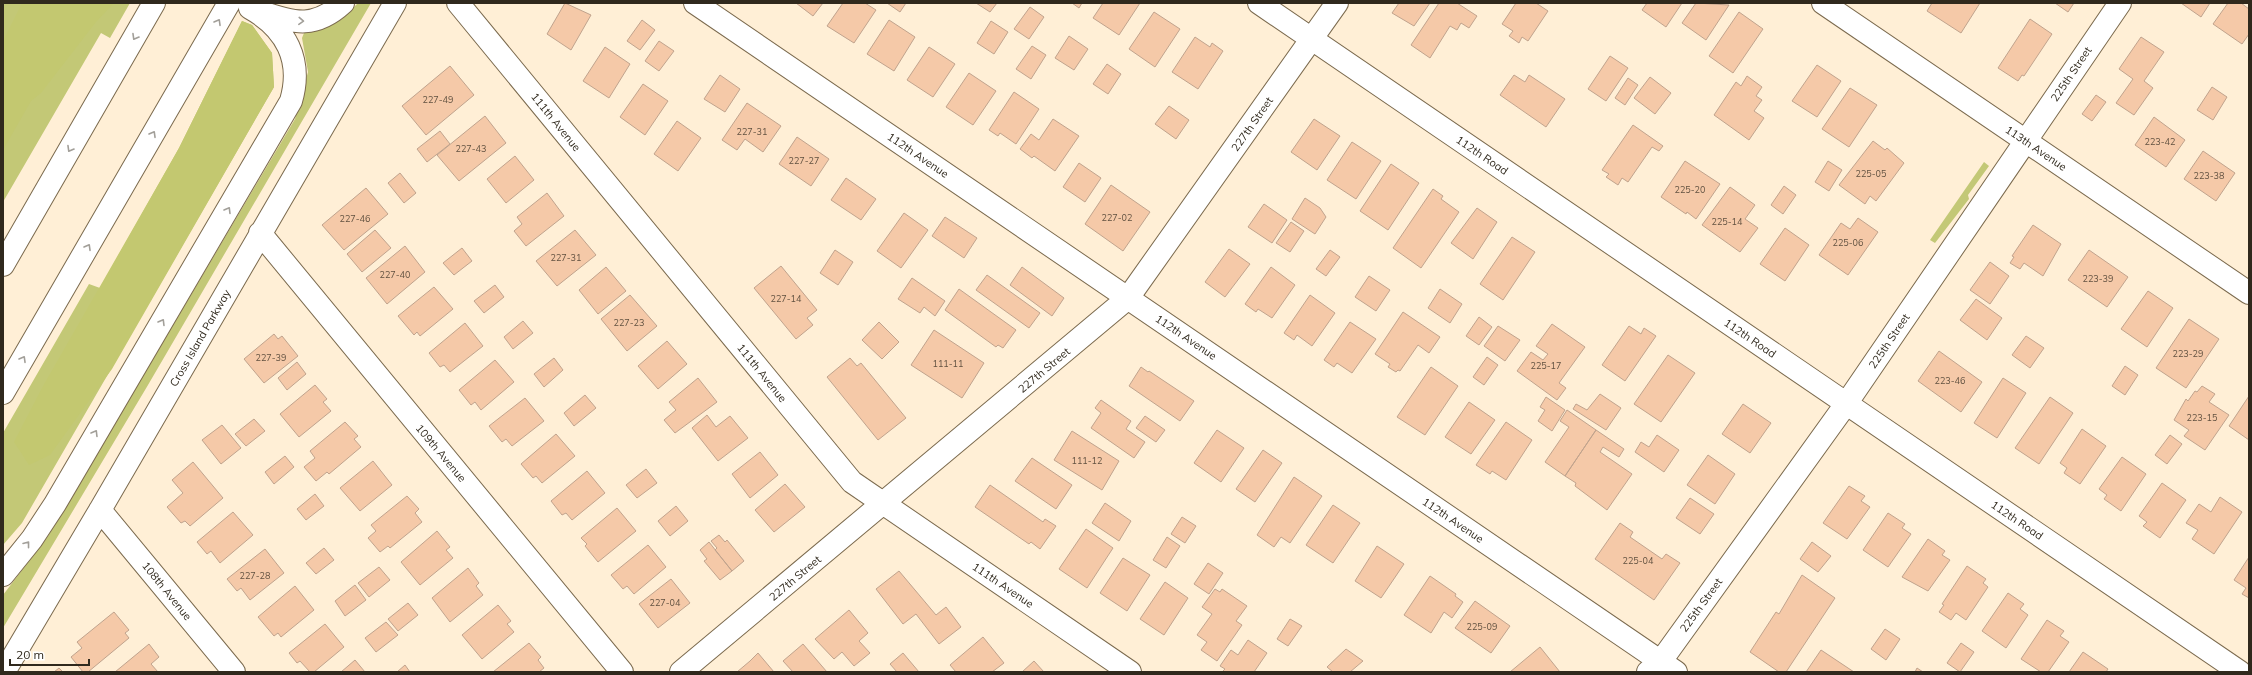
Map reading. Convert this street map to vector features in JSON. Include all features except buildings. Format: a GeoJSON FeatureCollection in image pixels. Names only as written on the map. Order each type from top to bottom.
{"type":"FeatureCollection","features":[{"type":"Feature","properties":{"kind":"main road"},"geometry":{"type":"LineString","coordinates":[[3,265],[154,3]]}},
{"type":"Feature","properties":{"kind":"main road"},"geometry":{"type":"LineString","coordinates":[[3,393],[229,3]]}},
{"type":"Feature","properties":{"kind":"main road"},"geometry":{"type":"LineString","coordinates":[[246,5],[285,20],[309,22],[321,19],[333,13],[343,3]]}},
{"type":"Feature","properties":{"kind":"main road","name":"Cross Island Parkway"},"geometry":{"type":"LineString","coordinates":[[4,672],[396,3]]}},
{"type":"Feature","properties":{"kind":"main road","name":"111th Avenue"},"geometry":{"type":"LineString","coordinates":[[458,3],[852,482],[1130,672]]}},
{"type":"Feature","properties":{"kind":"main road","name":"112th Avenue"},"geometry":{"type":"LineString","coordinates":[[695,3],[1128,298],[1662,668]]}},
{"type":"Feature","properties":{"kind":"main road","name":"112th Road"},"geometry":{"type":"LineString","coordinates":[[1259,3],[2240,672]]}},
{"type":"Feature","properties":{"kind":"main road","name":"227th Street"},"geometry":{"type":"LineString","coordinates":[[681,672],[884,504],[1128,298],[1337,3]]}},
{"type":"Feature","properties":{"kind":"main road","name":"113th Avenue"},"geometry":{"type":"LineString","coordinates":[[1823,3],[2249,293]]}},
{"type":"Feature","properties":{"kind":"main road","name":"225th Street"},"geometry":{"type":"LineString","coordinates":[[1662,668],[1846,404],[2120,3]]}},
{"type":"Feature","properties":{"kind":"main road"},"geometry":{"type":"LineString","coordinates":[[3,574],[32,538],[55,504],[291,101],[296,73],[288,44],[282,34],[264,16],[246,5]]}},
{"type":"Feature","properties":{"kind":"main road","name":"109th Avenue"},"geometry":{"type":"LineString","coordinates":[[260,233],[622,672]]}},
{"type":"Feature","properties":{"kind":"main road","name":"108th Avenue"},"geometry":{"type":"LineString","coordinates":[[100,510],[234,672]]}},
{"type":"Feature","properties":{"kind":"green space"},"geometry":{"type":"Polygon","coordinates":[[[3,3],[130,3],[110,38],[101,33],[3,202],[3,3]]]}},
{"type":"Feature","properties":{"kind":"green space"},"geometry":{"type":"Polygon","coordinates":[[[22,3],[114,3],[96,22],[41,93],[31,101],[3,150],[3,41],[22,3]]]}},
{"type":"Feature","properties":{"kind":"green space"},"geometry":{"type":"Polygon","coordinates":[[[358,3],[371,3],[148,385],[3,628],[3,595],[48,536],[295,119],[308,72],[302,38],[304,33],[342,19],[358,3]]]}},
{"type":"Feature","properties":{"kind":"green space"},"geometry":{"type":"Polygon","coordinates":[[[242,21],[252,25],[272,53],[274,87],[22,523],[3,545],[3,433],[89,284],[100,288],[179,148],[242,21]]]}},
{"type":"Feature","properties":{"kind":"green space"},"geometry":{"type":"Polygon","coordinates":[[[242,21],[252,25],[272,53],[274,87],[112,369],[50,455],[29,465],[14,442],[42,388],[179,148],[242,21]]]}},
{"type":"Feature","properties":{"kind":"green space"},"geometry":{"type":"Polygon","coordinates":[[[1984,162],[1989,166],[1968,195],[1969,199],[1935,243],[1930,240],[1984,162]]]}}]}
